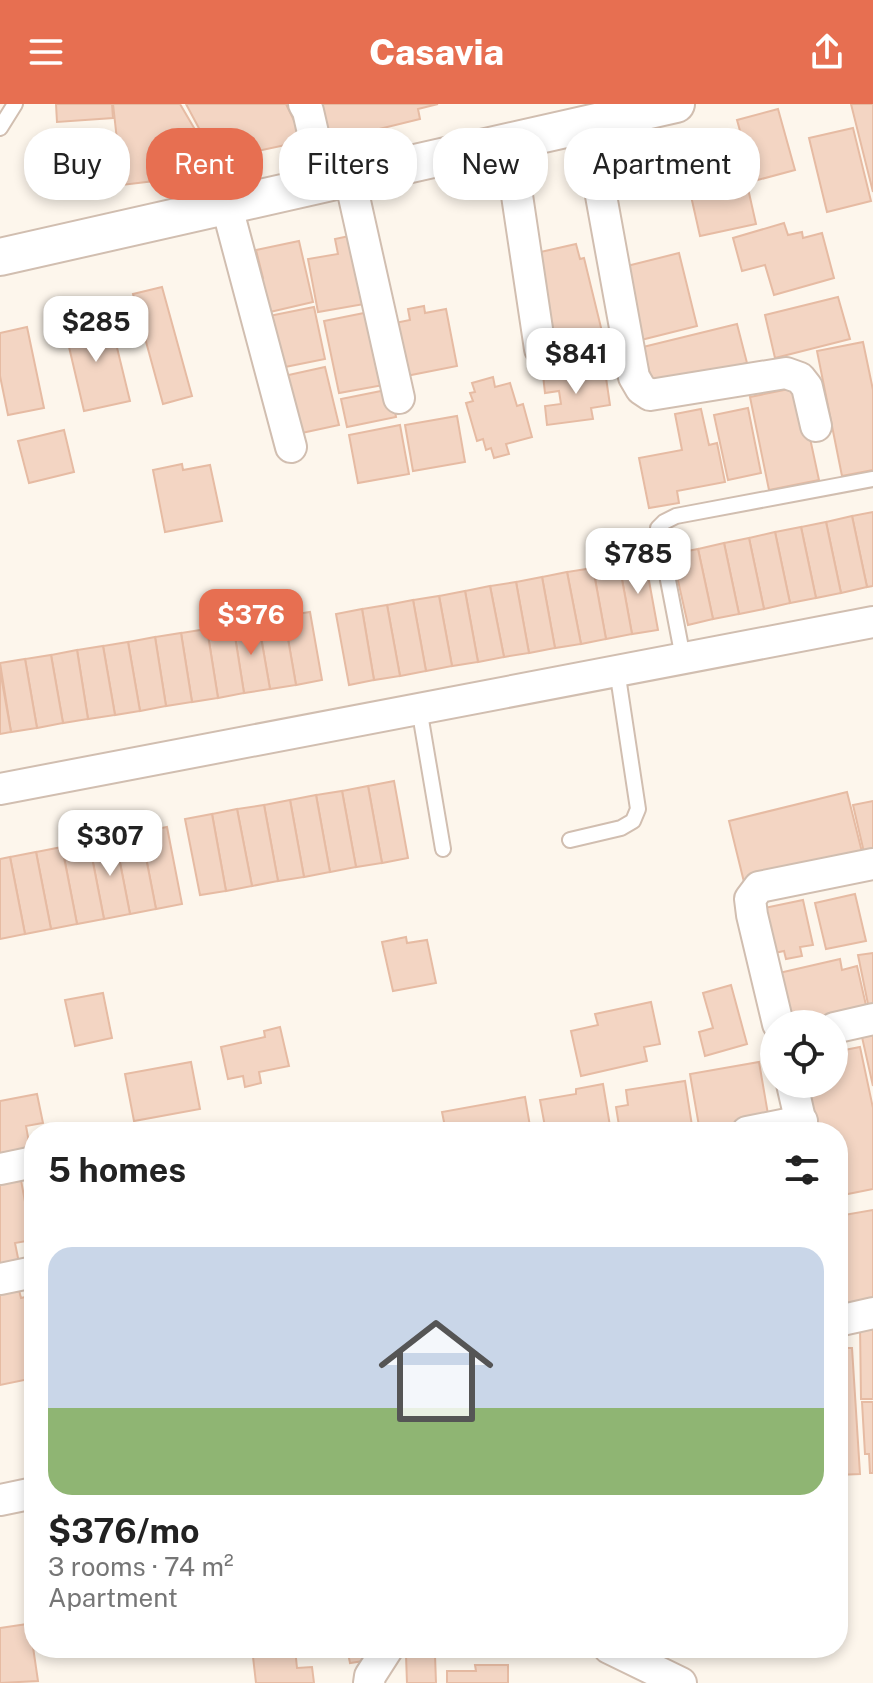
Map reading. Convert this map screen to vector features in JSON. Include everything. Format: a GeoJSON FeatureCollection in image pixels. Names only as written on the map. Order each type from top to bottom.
{"type":"FeatureCollection","features":[{"type":"Feature","properties":{"kind":"street"},"geometry":{"type":"LineString","coordinates":[[304,104],[315,128]]}},
{"type":"Feature","properties":{"kind":"street"},"geometry":{"type":"LineString","coordinates":[[548,133],[640,108],[676,104]]}},
{"type":"Feature","properties":{"kind":"street"},"geometry":{"type":"LineString","coordinates":[[588,124],[634,377],[641,389],[650,395],[786,373],[800,378],[807,387],[816,426]]}},
{"type":"Feature","properties":{"kind":"street"},"geometry":{"type":"LineString","coordinates":[[0,257],[279,195]]}},
{"type":"Feature","properties":{"kind":"street"},"geometry":{"type":"LineString","coordinates":[[342,200],[399,398]]}},
{"type":"Feature","properties":{"kind":"street"},"geometry":{"type":"LineString","coordinates":[[518,200],[540,349]]}},
{"type":"Feature","properties":{"kind":"street"},"geometry":{"type":"LineString","coordinates":[[227,207],[291,447]]}},
{"type":"Feature","properties":{"kind":"street"},"geometry":{"type":"LineString","coordinates":[[0,789],[873,622]]}},
{"type":"Feature","properties":{"kind":"street"},"geometry":{"type":"LineString","coordinates":[[775,1010],[750,899],[759,887],[873,864]]}},
{"type":"Feature","properties":{"kind":"street"},"geometry":{"type":"LineString","coordinates":[[848,1025],[873,1019]]}},
{"type":"Feature","properties":{"kind":"street"},"geometry":{"type":"LineString","coordinates":[[795,1098],[801,1122]]}},
{"type":"Feature","properties":{"kind":"street"},"geometry":{"type":"LineString","coordinates":[[0,1169],[24,1164]]}},
{"type":"Feature","properties":{"kind":"street"},"geometry":{"type":"LineString","coordinates":[[0,1279],[24,1274]]}},
{"type":"Feature","properties":{"kind":"street"},"geometry":{"type":"LineString","coordinates":[[848,1319],[873,1313]]}},
{"type":"Feature","properties":{"kind":"street"},"geometry":{"type":"LineString","coordinates":[[0,1500],[24,1495]]}},
{"type":"Feature","properties":{"kind":"street"},"geometry":{"type":"LineString","coordinates":[[369,1683],[382,1658]]}},
{"type":"Feature","properties":{"kind":"street"},"geometry":{"type":"LineString","coordinates":[[630,1658],[681,1683]]}},
{"type":"Feature","properties":{"kind":"lane"},"geometry":{"type":"LineString","coordinates":[[0,128],[15,104]]}},
{"type":"Feature","properties":{"kind":"lane"},"geometry":{"type":"LineString","coordinates":[[683,658],[658,528],[664,522],[676,516],[873,479]]}},
{"type":"Feature","properties":{"kind":"lane"},"geometry":{"type":"LineString","coordinates":[[570,840],[621,828],[633,821],[638,809],[617,670]]}},
{"type":"Feature","properties":{"kind":"lane"},"geometry":{"type":"LineString","coordinates":[[419,708],[443,849]]}},
{"type":"Feature","properties":{"kind":"building"},"geometry":{"type":"Polygon","coordinates":[[[56,104],[112,104],[113,118],[57,122],[56,104]]]}},
{"type":"Feature","properties":{"kind":"building"},"geometry":{"type":"Polygon","coordinates":[[[113,104],[180,104],[194,128],[146,128],[146,182],[130,184],[130,128],[116,128],[113,104]]]}},
{"type":"Feature","properties":{"kind":"building"},"geometry":{"type":"Polygon","coordinates":[[[186,104],[286,104],[298,128],[279,128],[279,146],[263,150],[263,128],[199,128],[186,104]]]}},
{"type":"Feature","properties":{"kind":"building"},"geometry":{"type":"Polygon","coordinates":[[[317,104],[438,104],[418,109],[420,119],[383,128],[323,128],[317,104]]]}},
{"type":"Feature","properties":{"kind":"building"},"geometry":{"type":"Polygon","coordinates":[[[851,104],[873,104],[873,192],[851,104]]]}},
{"type":"Feature","properties":{"kind":"building"},"geometry":{"type":"Polygon","coordinates":[[[778,109],[795,170],[760,179],[760,128],[739,128],[737,120],[778,109]]]}},
{"type":"Feature","properties":{"kind":"building"},"geometry":{"type":"Polygon","coordinates":[[[853,128],[871,201],[827,212],[809,138],[853,128]]]}},
{"type":"Feature","properties":{"kind":"building"},"geometry":{"type":"Polygon","coordinates":[[[692,200],[751,200],[756,224],[700,236],[692,200]]]}},
{"type":"Feature","properties":{"kind":"building"},"geometry":{"type":"Polygon","coordinates":[[[784,223],[788,235],[802,232],[803,238],[822,233],[834,278],[774,295],[765,265],[742,271],[733,238],[784,223]]]}},
{"type":"Feature","properties":{"kind":"building"},"geometry":{"type":"Polygon","coordinates":[[[354,235],[370,303],[318,312],[308,259],[338,254],[335,239],[354,235]]]}},
{"type":"Feature","properties":{"kind":"building"},"geometry":{"type":"Polygon","coordinates":[[[299,241],[313,302],[270,312],[267,297],[259,299],[255,280],[263,278],[256,250],[299,241]]]}},
{"type":"Feature","properties":{"kind":"building"},"geometry":{"type":"Polygon","coordinates":[[[576,244],[580,259],[584,258],[605,344],[549,358],[536,253],[576,244]]]}},
{"type":"Feature","properties":{"kind":"building"},"geometry":{"type":"Polygon","coordinates":[[[679,253],[697,326],[641,340],[623,267],[679,253]]]}},
{"type":"Feature","properties":{"kind":"building"},"geometry":{"type":"Polygon","coordinates":[[[162,287],[192,396],[163,404],[133,294],[162,287]]]}},
{"type":"Feature","properties":{"kind":"building"},"geometry":{"type":"Polygon","coordinates":[[[838,297],[850,339],[775,358],[765,315],[838,297]]]}},
{"type":"Feature","properties":{"kind":"building"},"geometry":{"type":"Polygon","coordinates":[[[424,306],[425,313],[446,309],[457,366],[401,377],[390,324],[410,320],[408,309],[424,306]]]}},
{"type":"Feature","properties":{"kind":"building"},"geometry":{"type":"Polygon","coordinates":[[[314,307],[325,359],[280,368],[269,316],[314,307]]]}},
{"type":"Feature","properties":{"kind":"building"},"geometry":{"type":"Polygon","coordinates":[[[374,311],[389,384],[339,393],[324,321],[374,311]]]}},
{"type":"Feature","properties":{"kind":"building"},"geometry":{"type":"Polygon","coordinates":[[[82,313],[86,329],[111,323],[130,401],[84,411],[62,317],[82,313]]]}},
{"type":"Feature","properties":{"kind":"building"},"geometry":{"type":"Polygon","coordinates":[[[737,324],[747,363],[653,386],[643,347],[737,324]]]}},
{"type":"Feature","properties":{"kind":"building"},"geometry":{"type":"Polygon","coordinates":[[[27,327],[44,408],[8,415],[0,376],[0,333],[27,327]]]}},
{"type":"Feature","properties":{"kind":"building"},"geometry":{"type":"Polygon","coordinates":[[[863,342],[873,390],[873,470],[842,476],[817,351],[863,342]]]}},
{"type":"Feature","properties":{"kind":"building"},"geometry":{"type":"Polygon","coordinates":[[[325,367],[339,425],[297,434],[284,376],[325,367]]]}},
{"type":"Feature","properties":{"kind":"building"},"geometry":{"type":"Polygon","coordinates":[[[605,371],[610,405],[591,408],[593,419],[547,425],[545,406],[561,404],[559,391],[545,393],[543,375],[556,373],[557,377],[605,371]]]}},
{"type":"Feature","properties":{"kind":"building"},"geometry":{"type":"Polygon","coordinates":[[[493,377],[495,387],[510,383],[517,406],[523,404],[532,437],[506,444],[509,454],[494,458],[491,448],[486,450],[483,439],[477,441],[466,403],[473,401],[470,393],[475,392],[472,383],[493,377]]]}},
{"type":"Feature","properties":{"kind":"building"},"geometry":{"type":"Polygon","coordinates":[[[799,387],[819,480],[769,490],[750,397],[799,387]]]}},
{"type":"Feature","properties":{"kind":"building"},"geometry":{"type":"Polygon","coordinates":[[[391,389],[396,417],[347,427],[341,399],[391,389]]]}},
{"type":"Feature","properties":{"kind":"building"},"geometry":{"type":"Polygon","coordinates":[[[748,408],[761,473],[728,480],[714,415],[748,408]]]}},
{"type":"Feature","properties":{"kind":"building"},"geometry":{"type":"Polygon","coordinates":[[[701,409],[709,445],[717,443],[725,482],[677,491],[679,503],[649,508],[639,458],[682,450],[675,414],[701,409]]]}},
{"type":"Feature","properties":{"kind":"building"},"geometry":{"type":"Polygon","coordinates":[[[457,416],[465,462],[413,471],[405,425],[457,416]]]}},
{"type":"Feature","properties":{"kind":"building"},"geometry":{"type":"Polygon","coordinates":[[[400,425],[409,474],[358,483],[349,435],[400,425]]]}},
{"type":"Feature","properties":{"kind":"building"},"geometry":{"type":"Polygon","coordinates":[[[64,430],[74,472],[29,483],[18,441],[64,430]]]}},
{"type":"Feature","properties":{"kind":"building"},"geometry":{"type":"Polygon","coordinates":[[[182,464],[183,470],[210,465],[222,521],[165,532],[153,470],[182,464]]]}},
{"type":"Feature","properties":{"kind":"building"},"geometry":{"type":"Polygon","coordinates":[[[873,512],[873,586],[867,587],[852,516],[873,512]]]}},
{"type":"Feature","properties":{"kind":"building"},"geometry":{"type":"Polygon","coordinates":[[[852,516],[867,587],[841,593],[826,522],[852,516]]]}},
{"type":"Feature","properties":{"kind":"building"},"geometry":{"type":"Polygon","coordinates":[[[826,522],[841,593],[816,598],[801,527],[826,522]]]}},
{"type":"Feature","properties":{"kind":"building"},"geometry":{"type":"Polygon","coordinates":[[[801,527],[816,598],[790,603],[775,532],[801,527]]]}},
{"type":"Feature","properties":{"kind":"building"},"geometry":{"type":"Polygon","coordinates":[[[775,532],[790,603],[764,609],[749,538],[775,532]]]}},
{"type":"Feature","properties":{"kind":"building"},"geometry":{"type":"Polygon","coordinates":[[[749,538],[764,609],[739,614],[724,543],[749,538]]]}},
{"type":"Feature","properties":{"kind":"building"},"geometry":{"type":"Polygon","coordinates":[[[724,543],[739,614],[713,619],[698,549],[724,543]]]}},
{"type":"Feature","properties":{"kind":"building"},"geometry":{"type":"Polygon","coordinates":[[[698,549],[713,619],[688,625],[672,554],[698,549]]]}},
{"type":"Feature","properties":{"kind":"building"},"geometry":{"type":"Polygon","coordinates":[[[645,559],[658,630],[632,634],[619,563],[645,559]]]}},
{"type":"Feature","properties":{"kind":"building"},"geometry":{"type":"Polygon","coordinates":[[[619,563],[632,634],[606,639],[593,568],[619,563]]]}},
{"type":"Feature","properties":{"kind":"building"},"geometry":{"type":"Polygon","coordinates":[[[593,568],[606,639],[581,644],[567,572],[593,568]]]}},
{"type":"Feature","properties":{"kind":"building"},"geometry":{"type":"Polygon","coordinates":[[[567,572],[581,644],[555,648],[542,577],[567,572]]]}},
{"type":"Feature","properties":{"kind":"building"},"geometry":{"type":"Polygon","coordinates":[[[542,577],[555,648],[529,653],[516,582],[542,577]]]}},
{"type":"Feature","properties":{"kind":"building"},"geometry":{"type":"Polygon","coordinates":[[[516,582],[529,653],[504,657],[490,586],[516,582]]]}},
{"type":"Feature","properties":{"kind":"building"},"geometry":{"type":"Polygon","coordinates":[[[490,586],[504,657],[478,662],[465,591],[490,586]]]}},
{"type":"Feature","properties":{"kind":"building"},"geometry":{"type":"Polygon","coordinates":[[[465,591],[478,662],[452,666],[439,596],[465,591]]]}},
{"type":"Feature","properties":{"kind":"building"},"geometry":{"type":"Polygon","coordinates":[[[439,596],[452,666],[426,671],[413,600],[439,596]]]}},
{"type":"Feature","properties":{"kind":"building"},"geometry":{"type":"Polygon","coordinates":[[[413,600],[426,671],[400,676],[387,605],[413,600]]]}},
{"type":"Feature","properties":{"kind":"building"},"geometry":{"type":"Polygon","coordinates":[[[387,605],[400,676],[374,680],[362,609],[387,605]]]}},
{"type":"Feature","properties":{"kind":"building"},"geometry":{"type":"Polygon","coordinates":[[[362,609],[374,680],[349,685],[336,614],[362,609]]]}},
{"type":"Feature","properties":{"kind":"building"},"geometry":{"type":"Polygon","coordinates":[[[310,612],[322,680],[296,685],[284,616],[310,612]]]}},
{"type":"Feature","properties":{"kind":"building"},"geometry":{"type":"Polygon","coordinates":[[[284,616],[296,685],[270,689],[258,620],[284,616]]]}},
{"type":"Feature","properties":{"kind":"building"},"geometry":{"type":"Polygon","coordinates":[[[258,620],[270,689],[244,693],[233,624],[258,620]]]}},
{"type":"Feature","properties":{"kind":"building"},"geometry":{"type":"Polygon","coordinates":[[[233,624],[244,693],[218,698],[207,629],[233,624]]]}},
{"type":"Feature","properties":{"kind":"building"},"geometry":{"type":"Polygon","coordinates":[[[207,629],[218,698],[192,702],[181,633],[207,629]]]}},
{"type":"Feature","properties":{"kind":"building"},"geometry":{"type":"Polygon","coordinates":[[[181,633],[192,702],[166,706],[155,637],[181,633]]]}},
{"type":"Feature","properties":{"kind":"building"},"geometry":{"type":"Polygon","coordinates":[[[155,637],[166,706],[140,711],[128,642],[155,637]]]}},
{"type":"Feature","properties":{"kind":"building"},"geometry":{"type":"Polygon","coordinates":[[[128,642],[140,711],[115,715],[103,646],[128,642]]]}},
{"type":"Feature","properties":{"kind":"building"},"geometry":{"type":"Polygon","coordinates":[[[103,646],[115,715],[88,719],[77,650],[103,646]]]}},
{"type":"Feature","properties":{"kind":"building"},"geometry":{"type":"Polygon","coordinates":[[[77,650],[88,719],[63,723],[51,655],[77,650]]]}},
{"type":"Feature","properties":{"kind":"building"},"geometry":{"type":"Polygon","coordinates":[[[51,655],[63,723],[37,728],[25,659],[51,655]]]}},
{"type":"Feature","properties":{"kind":"building"},"geometry":{"type":"Polygon","coordinates":[[[25,659],[37,728],[11,732],[0,663],[25,659]]]}},
{"type":"Feature","properties":{"kind":"building"},"geometry":{"type":"Polygon","coordinates":[[[0,670],[11,732],[0,734],[0,670]]]}},
{"type":"Feature","properties":{"kind":"building"},"geometry":{"type":"Polygon","coordinates":[[[394,781],[408,858],[382,863],[368,786],[394,781]]]}},
{"type":"Feature","properties":{"kind":"building"},"geometry":{"type":"Polygon","coordinates":[[[368,786],[382,863],[356,867],[342,791],[368,786]]]}},
{"type":"Feature","properties":{"kind":"building"},"geometry":{"type":"Polygon","coordinates":[[[342,791],[356,867],[330,872],[316,795],[342,791]]]}},
{"type":"Feature","properties":{"kind":"building"},"geometry":{"type":"Polygon","coordinates":[[[847,792],[864,860],[812,865],[744,882],[729,821],[847,792]]]}},
{"type":"Feature","properties":{"kind":"building"},"geometry":{"type":"Polygon","coordinates":[[[316,795],[330,872],[304,877],[290,800],[316,795]]]}},
{"type":"Feature","properties":{"kind":"building"},"geometry":{"type":"Polygon","coordinates":[[[290,800],[304,877],[278,881],[264,805],[290,800]]]}},
{"type":"Feature","properties":{"kind":"building"},"geometry":{"type":"Polygon","coordinates":[[[873,801],[873,859],[866,861],[853,805],[873,801]]]}},
{"type":"Feature","properties":{"kind":"building"},"geometry":{"type":"Polygon","coordinates":[[[264,805],[278,881],[252,886],[237,809],[264,805]]]}},
{"type":"Feature","properties":{"kind":"building"},"geometry":{"type":"Polygon","coordinates":[[[237,809],[252,886],[226,891],[212,814],[237,809]]]}},
{"type":"Feature","properties":{"kind":"building"},"geometry":{"type":"Polygon","coordinates":[[[212,814],[226,891],[200,895],[185,819],[212,814]]]}},
{"type":"Feature","properties":{"kind":"building"},"geometry":{"type":"Polygon","coordinates":[[[167,827],[182,904],[156,909],[141,832],[167,827]]]}},
{"type":"Feature","properties":{"kind":"building"},"geometry":{"type":"Polygon","coordinates":[[[141,832],[156,909],[130,914],[115,837],[141,832]]]}},
{"type":"Feature","properties":{"kind":"building"},"geometry":{"type":"Polygon","coordinates":[[[115,837],[130,914],[104,919],[89,842],[115,837]]]}},
{"type":"Feature","properties":{"kind":"building"},"geometry":{"type":"Polygon","coordinates":[[[89,842],[104,919],[77,924],[62,847],[89,842]]]}},
{"type":"Feature","properties":{"kind":"building"},"geometry":{"type":"Polygon","coordinates":[[[62,847],[77,924],[51,929],[36,852],[62,847]]]}},
{"type":"Feature","properties":{"kind":"building"},"geometry":{"type":"Polygon","coordinates":[[[36,852],[51,929],[25,934],[10,857],[36,852]]]}},
{"type":"Feature","properties":{"kind":"building"},"geometry":{"type":"Polygon","coordinates":[[[10,857],[25,934],[0,939],[0,859],[10,857]]]}},
{"type":"Feature","properties":{"kind":"building"},"geometry":{"type":"Polygon","coordinates":[[[855,894],[866,941],[826,949],[815,903],[855,894]]]}},
{"type":"Feature","properties":{"kind":"building"},"geometry":{"type":"Polygon","coordinates":[[[803,900],[813,945],[800,947],[802,956],[786,959],[784,951],[770,954],[760,909],[803,900]]]}},
{"type":"Feature","properties":{"kind":"building"},"geometry":{"type":"Polygon","coordinates":[[[406,937],[407,943],[427,940],[436,983],[393,991],[382,942],[406,937]]]}},
{"type":"Feature","properties":{"kind":"building"},"geometry":{"type":"Polygon","coordinates":[[[873,953],[873,1008],[869,1009],[858,955],[873,953]]]}},
{"type":"Feature","properties":{"kind":"building"},"geometry":{"type":"Polygon","coordinates":[[[840,959],[842,970],[857,966],[868,1014],[848,1018],[848,1010],[788,1010],[779,973],[840,959]]]}},
{"type":"Feature","properties":{"kind":"building"},"geometry":{"type":"Polygon","coordinates":[[[731,985],[747,1044],[705,1056],[699,1032],[713,1028],[703,993],[731,985]]]}},
{"type":"Feature","properties":{"kind":"building"},"geometry":{"type":"Polygon","coordinates":[[[103,993],[112,1038],[75,1046],[65,1000],[103,993]]]}},
{"type":"Feature","properties":{"kind":"building"},"geometry":{"type":"Polygon","coordinates":[[[651,1002],[660,1044],[644,1047],[647,1061],[581,1076],[571,1031],[598,1025],[595,1014],[651,1002]]]}},
{"type":"Feature","properties":{"kind":"building"},"geometry":{"type":"Polygon","coordinates":[[[280,1027],[289,1066],[259,1072],[261,1083],[245,1087],[243,1076],[228,1079],[221,1047],[265,1037],[264,1031],[280,1027]]]}},
{"type":"Feature","properties":{"kind":"building"},"geometry":{"type":"Polygon","coordinates":[[[873,1035],[873,1086],[862,1037],[873,1035]]]}},
{"type":"Feature","properties":{"kind":"building"},"geometry":{"type":"Polygon","coordinates":[[[860,1047],[873,1108],[873,1189],[848,1194],[848,1122],[816,1122],[811,1098],[848,1098],[848,1049],[860,1047]]]}},
{"type":"Feature","properties":{"kind":"building"},"geometry":{"type":"Polygon","coordinates":[[[191,1062],[200,1109],[134,1121],[125,1074],[191,1062]]]}},
{"type":"Feature","properties":{"kind":"building"},"geometry":{"type":"Polygon","coordinates":[[[759,1062],[760,1098],[765,1098],[769,1122],[698,1122],[690,1074],[759,1062]]]}},
{"type":"Feature","properties":{"kind":"building"},"geometry":{"type":"Polygon","coordinates":[[[685,1081],[691,1122],[618,1122],[616,1107],[628,1105],[626,1090],[685,1081]]]}},
{"type":"Feature","properties":{"kind":"building"},"geometry":{"type":"Polygon","coordinates":[[[603,1084],[609,1122],[544,1122],[540,1100],[576,1094],[576,1089],[603,1084]]]}},
{"type":"Feature","properties":{"kind":"building"},"geometry":{"type":"Polygon","coordinates":[[[37,1094],[43,1122],[24,1122],[24,1149],[0,1153],[0,1101],[37,1094]]]}},
{"type":"Feature","properties":{"kind":"building"},"geometry":{"type":"Polygon","coordinates":[[[525,1097],[529,1122],[444,1122],[442,1112],[525,1097]]]}},
{"type":"Feature","properties":{"kind":"building"},"geometry":{"type":"Polygon","coordinates":[[[21,1180],[24,1241],[15,1243],[19,1263],[0,1266],[0,1183],[21,1180]]]}},
{"type":"Feature","properties":{"kind":"building"},"geometry":{"type":"Polygon","coordinates":[[[873,1210],[873,1304],[848,1309],[848,1214],[873,1210]]]}},
{"type":"Feature","properties":{"kind":"building"},"geometry":{"type":"Polygon","coordinates":[[[19,1290],[21,1298],[24,1297],[24,1380],[0,1385],[0,1294],[19,1290]]]}},
{"type":"Feature","properties":{"kind":"building"},"geometry":{"type":"Polygon","coordinates":[[[860,1326],[873,1326],[873,1399],[861,1399],[860,1326]]]}},
{"type":"Feature","properties":{"kind":"building"},"geometry":{"type":"Polygon","coordinates":[[[848,1348],[852,1348],[860,1474],[848,1475],[848,1348]]]}},
{"type":"Feature","properties":{"kind":"building"},"geometry":{"type":"Polygon","coordinates":[[[862,1402],[873,1402],[873,1473],[870,1473],[869,1454],[865,1454],[862,1402]]]}},
{"type":"Feature","properties":{"kind":"building"},"geometry":{"type":"Polygon","coordinates":[[[24,1624],[24,1658],[35,1658],[38,1681],[0,1683],[0,1628],[24,1624]]]}},
{"type":"Feature","properties":{"kind":"building"},"geometry":{"type":"Polygon","coordinates":[[[253,1658],[296,1658],[297,1668],[312,1667],[314,1683],[256,1683],[253,1658]]]}},
{"type":"Feature","properties":{"kind":"building"},"geometry":{"type":"Polygon","coordinates":[[[349,1658],[377,1659],[350,1663],[349,1658]]]}},
{"type":"Feature","properties":{"kind":"building"},"geometry":{"type":"Polygon","coordinates":[[[406,1658],[435,1658],[436,1683],[407,1683],[406,1658]]]}},
{"type":"Feature","properties":{"kind":"building"},"geometry":{"type":"Polygon","coordinates":[[[475,1665],[508,1665],[508,1683],[447,1683],[447,1671],[476,1671],[475,1665]]]}}]}
